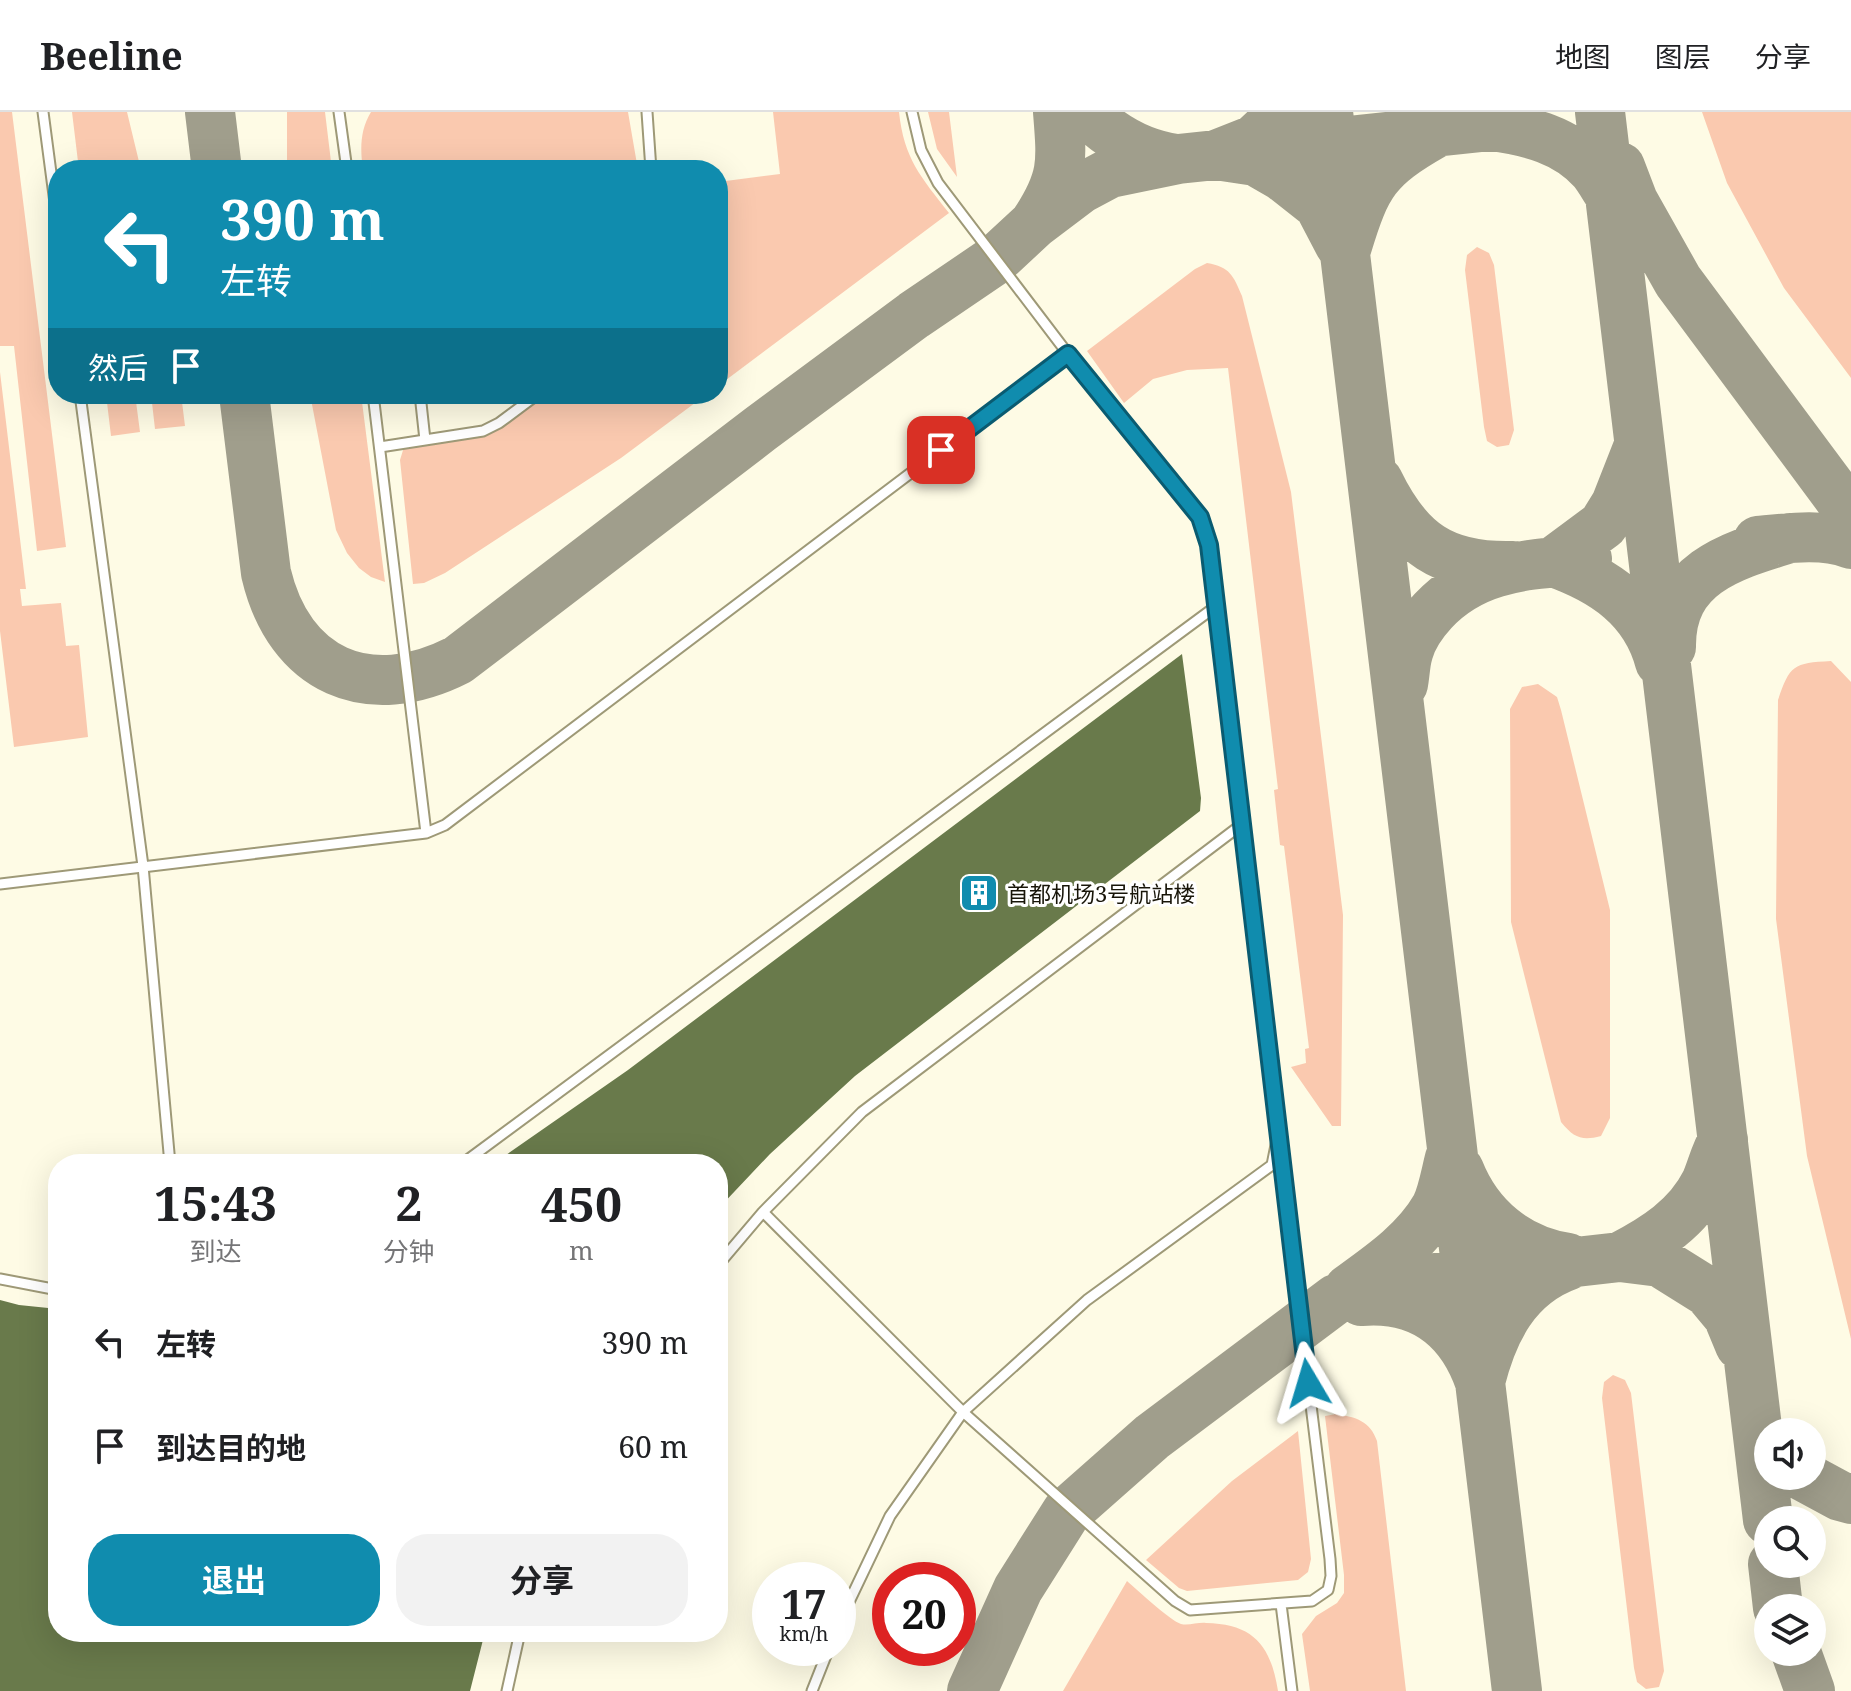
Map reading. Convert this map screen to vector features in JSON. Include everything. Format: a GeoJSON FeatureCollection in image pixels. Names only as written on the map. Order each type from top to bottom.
{"type":"FeatureCollection","features":[{"type":"Feature","properties":{"kind":"lane"},"geometry":{"type":"LineString","coordinates":[[43,112],[49,160]]}},
{"type":"Feature","properties":{"kind":"lane"},"geometry":{"type":"LineString","coordinates":[[339,112],[346,160]]}},
{"type":"Feature","properties":{"kind":"lane"},"geometry":{"type":"LineString","coordinates":[[647,112],[650,160]]}},
{"type":"Feature","properties":{"kind":"lane"},"geometry":{"type":"LineString","coordinates":[[763,1212],[963,1412],[1175,1601],[1190,1610],[1281,1604],[1312,1601],[1328,1590],[1331,1576],[1209,545],[1200,517],[1068,354],[938,183],[921,150],[912,112]]}},
{"type":"Feature","properties":{"kind":"lane"},"geometry":{"type":"LineString","coordinates":[[0,884],[426,833],[461,814],[1068,354]]}},
{"type":"Feature","properties":{"kind":"lane"},"geometry":{"type":"LineString","coordinates":[[81,404],[143,866],[169,1154]]}},
{"type":"Feature","properties":{"kind":"lane"},"geometry":{"type":"LineString","coordinates":[[374,404],[426,833]]}},
{"type":"Feature","properties":{"kind":"lane"},"geometry":{"type":"LineString","coordinates":[[421,404],[425,440]]}},
{"type":"Feature","properties":{"kind":"lane"},"geometry":{"type":"LineString","coordinates":[[380,447],[483,431],[525,404]]}},
{"type":"Feature","properties":{"kind":"lane"},"geometry":{"type":"LineString","coordinates":[[476,1154],[1215,607]]}},
{"type":"Feature","properties":{"kind":"lane"},"geometry":{"type":"LineString","coordinates":[[728,1253],[763,1212],[862,1112],[1241,825]]}},
{"type":"Feature","properties":{"kind":"lane"},"geometry":{"type":"LineString","coordinates":[[856,1587],[890,1516],[963,1412],[1087,1300],[1272,1165],[1278,1135]]}},
{"type":"Feature","properties":{"kind":"lane"},"geometry":{"type":"LineString","coordinates":[[0,1279],[48,1288]]}},
{"type":"Feature","properties":{"kind":"lane"},"geometry":{"type":"LineString","coordinates":[[1281,1604],[1292,1691]]}},
{"type":"Feature","properties":{"kind":"lane"},"geometry":{"type":"LineString","coordinates":[[507,1691],[518,1642]]}},
{"type":"Feature","properties":{"kind":"lane"},"geometry":{"type":"LineString","coordinates":[[812,1691],[822,1666]]}},
{"type":"Feature","properties":{"kind":"shaded area"},"geometry":{"type":"Polygon","coordinates":[[[0,112],[12,112],[66,547],[37,551],[14,346],[0,346],[0,112]]]}},
{"type":"Feature","properties":{"kind":"shaded area"},"geometry":{"type":"Polygon","coordinates":[[[72,112],[127,112],[139,160],[78,160],[72,112]]]}},
{"type":"Feature","properties":{"kind":"shaded area"},"geometry":{"type":"Polygon","coordinates":[[[287,112],[325,112],[331,160],[287,160],[287,112]]]}},
{"type":"Feature","properties":{"kind":"shaded area"},"geometry":{"type":"Polygon","coordinates":[[[371,112],[628,112],[636,160],[362,160],[365,126],[371,112]]]}},
{"type":"Feature","properties":{"kind":"shaded area"},"geometry":{"type":"Polygon","coordinates":[[[773,112],[899,112],[910,155],[922,178],[949,213],[728,379],[728,181],[780,174],[773,112]]]}},
{"type":"Feature","properties":{"kind":"shaded area"},"geometry":{"type":"Polygon","coordinates":[[[928,112],[949,112],[957,177],[937,149],[928,112]]]}},
{"type":"Feature","properties":{"kind":"shaded area"},"geometry":{"type":"Polygon","coordinates":[[[1702,112],[1851,112],[1851,378],[1784,288],[1727,183],[1702,112]]]}},
{"type":"Feature","properties":{"kind":"shaded area"},"geometry":{"type":"Polygon","coordinates":[[[1477,247],[1489,253],[1494,265],[1514,430],[1509,445],[1497,447],[1487,441],[1484,427],[1465,270],[1467,255],[1477,247]]]}},
{"type":"Feature","properties":{"kind":"shaded area"},"geometry":{"type":"Polygon","coordinates":[[[1207,263],[1230,273],[1242,296],[1291,492],[1343,915],[1341,1126],[1332,1126],[1291,1067],[1306,1063],[1305,1049],[1309,1048],[1284,846],[1280,845],[1274,790],[1278,789],[1228,368],[1187,370],[1153,379],[1124,403],[1087,351],[1207,263]]]}},
{"type":"Feature","properties":{"kind":"shaded area"},"geometry":{"type":"Polygon","coordinates":[[[0,372],[26,589],[20,589],[22,606],[61,603],[66,646],[79,645],[88,737],[14,747],[0,631],[0,372]]]}},
{"type":"Feature","properties":{"kind":"shaded area"},"geometry":{"type":"Polygon","coordinates":[[[107,404],[136,404],[140,432],[111,436],[107,404]]]}},
{"type":"Feature","properties":{"kind":"shaded area"},"geometry":{"type":"Polygon","coordinates":[[[152,404],[182,404],[185,426],[155,429],[152,404]]]}},
{"type":"Feature","properties":{"kind":"shaded area"},"geometry":{"type":"Polygon","coordinates":[[[312,404],[362,404],[385,582],[359,568],[347,553],[336,530],[312,404]]]}},
{"type":"Feature","properties":{"kind":"shaded area"},"geometry":{"type":"Polygon","coordinates":[[[525,404],[694,404],[621,458],[445,573],[424,583],[413,584],[400,460],[404,447],[487,433],[525,404]]]}},
{"type":"Feature","properties":{"kind":"shaded area"},"geometry":{"type":"Polygon","coordinates":[[[1831,661],[1851,682],[1851,1339],[1807,1156],[1776,919],[1778,700],[1786,679],[1795,668],[1808,663],[1831,661]]]}},
{"type":"Feature","properties":{"kind":"shaded area"},"geometry":{"type":"Polygon","coordinates":[[[1538,684],[1557,697],[1610,910],[1610,1118],[1601,1136],[1594,1137],[1579,1137],[1561,1122],[1511,922],[1510,709],[1522,687],[1538,684]]]}},
{"type":"Feature","properties":{"kind":"shaded area"},"geometry":{"type":"Polygon","coordinates":[[[1613,1375],[1625,1380],[1631,1393],[1664,1671],[1659,1687],[1646,1689],[1637,1682],[1634,1668],[1602,1398],[1604,1382],[1613,1375]]]}},
{"type":"Feature","properties":{"kind":"shaded area"},"geometry":{"type":"Polygon","coordinates":[[[1336,1414],[1361,1421],[1377,1441],[1406,1691],[1310,1691],[1302,1634],[1316,1616],[1337,1603],[1344,1593],[1325,1416],[1336,1414]]]}},
{"type":"Feature","properties":{"kind":"shaded area"},"geometry":{"type":"Polygon","coordinates":[[[1298,1431],[1311,1559],[1308,1572],[1298,1580],[1187,1591],[1179,1588],[1146,1560],[1232,1481],[1298,1431]]]}},
{"type":"Feature","properties":{"kind":"shaded area"},"geometry":{"type":"Polygon","coordinates":[[[1127,1581],[1176,1622],[1187,1625],[1223,1624],[1248,1633],[1265,1650],[1278,1691],[1063,1691],[1127,1581]]]}},
{"type":"Feature","properties":{"kind":"building","name":"首都机场3号航站楼"},"geometry":{"type":"Polygon","coordinates":[[[1182,654],[1201,798],[1200,811],[855,1076],[770,1154],[728,1198],[728,1154],[507,1154],[628,1070],[1182,654]]]}},
{"type":"Feature","properties":{"kind":"building"},"geometry":{"type":"Polygon","coordinates":[[[0,1300],[48,1308],[48,1642],[482,1642],[470,1691],[0,1691],[0,1300]]]}},
{"type":"Feature","properties":{"kind":"taxiway"},"geometry":{"type":"LineString","coordinates":[[210,112],[216,160]]}},
{"type":"Feature","properties":{"kind":"taxiway"},"geometry":{"type":"LineString","coordinates":[[1036,221],[1052,193],[1059,169],[1058,112]]}},
{"type":"Feature","properties":{"kind":"taxiway"},"geometry":{"type":"LineString","coordinates":[[1086,112],[1106,130],[1128,143],[1176,159]]}},
{"type":"Feature","properties":{"kind":"taxiway"},"geometry":{"type":"LineString","coordinates":[[1284,112],[1254,140],[1216,155],[1256,161],[1282,176],[1319,205],[1340,245]]}},
{"type":"Feature","properties":{"kind":"taxiway"},"geometry":{"type":"LineString","coordinates":[[1328,112],[1517,1691]]}},
{"type":"Feature","properties":{"kind":"taxiway"},"geometry":{"type":"LineString","coordinates":[[245,404],[266,573],[277,607],[293,634],[313,656],[337,670],[364,679],[393,680],[425,673],[458,660],[760,429],[914,315],[995,260],[1035,223],[1080,189],[1110,173],[1178,159],[1491,126],[1516,112]]}},
{"type":"Feature","properties":{"kind":"taxiway"},"geometry":{"type":"LineString","coordinates":[[1600,112],[1766,1506]]}},
{"type":"Feature","properties":{"kind":"taxiway"},"geometry":{"type":"LineString","coordinates":[[1491,126],[1533,134],[1571,151],[1593,170],[1614,201]]}},
{"type":"Feature","properties":{"kind":"taxiway"},"geometry":{"type":"LineString","coordinates":[[1347,246],[1360,207],[1376,179],[1386,167],[1434,134]]}},
{"type":"Feature","properties":{"kind":"taxiway"},"geometry":{"type":"LineString","coordinates":[[1620,167],[1633,201],[1678,281],[1851,514]]}},
{"type":"Feature","properties":{"kind":"taxiway"},"geometry":{"type":"LineString","coordinates":[[1638,448],[1616,504],[1603,525],[1553,562],[1606,587],[1620,598],[1645,626],[1660,662]]}},
{"type":"Feature","properties":{"kind":"taxiway"},"geometry":{"type":"LineString","coordinates":[[1378,481],[1402,521],[1430,548],[1467,562],[1513,566]]}},
{"type":"Feature","properties":{"kind":"taxiway"},"geometry":{"type":"LineString","coordinates":[[1758,541],[1817,537],[1851,544]]}},
{"type":"Feature","properties":{"kind":"taxiway"},"geometry":{"type":"LineString","coordinates":[[1671,647],[1673,622],[1681,601],[1693,585],[1726,561],[1790,538]]}},
{"type":"Feature","properties":{"kind":"taxiway"},"geometry":{"type":"LineString","coordinates":[[1403,684],[1410,647],[1421,625],[1467,584],[1504,570],[1587,559]]}},
{"type":"Feature","properties":{"kind":"taxiway"},"geometry":{"type":"LineString","coordinates":[[1620,1257],[1658,1235],[1690,1206],[1706,1182],[1723,1140]]}},
{"type":"Feature","properties":{"kind":"taxiway"},"geometry":{"type":"LineString","coordinates":[[1349,1289],[1397,1252],[1428,1220],[1436,1207],[1450,1158]]}},
{"type":"Feature","properties":{"kind":"taxiway"},"geometry":{"type":"LineString","coordinates":[[1459,1170],[1477,1203],[1502,1229],[1532,1248],[1568,1258]]}},
{"type":"Feature","properties":{"kind":"taxiway"},"geometry":{"type":"LineString","coordinates":[[972,1691],[1018,1589],[1066,1513],[1152,1437],[1336,1299],[1382,1284],[1620,1257],[1660,1262],[1708,1292],[1728,1316],[1740,1345]]}},
{"type":"Feature","properties":{"kind":"taxiway"},"geometry":{"type":"LineString","coordinates":[[1361,1301],[1402,1304],[1436,1319],[1462,1345],[1480,1382],[1492,1344],[1510,1311],[1535,1284],[1569,1265]]}},
{"type":"Feature","properties":{"kind":"taxiway"},"geometry":{"type":"LineString","coordinates":[[1826,1488],[1851,1499]]}},
{"type":"Feature","properties":{"kind":"taxiway"},"geometry":{"type":"LineString","coordinates":[[1775,1578],[1776,1594]]}},
{"type":"Feature","properties":{"kind":"taxiway"},"geometry":{"type":"LineString","coordinates":[[1801,1666],[1810,1691]]}},
{"type":"Feature","properties":{"kind":"place","name":"首都机场3号航站楼"},"geometry":{"type":"Point","coordinates":[979,893]}},
{"type":"Feature","properties":{"kind":"route"},"geometry":{"type":"LineString","coordinates":[[941,450],[1068,354],[1200,517],[1209,545],[1308,1383]]}}]}
